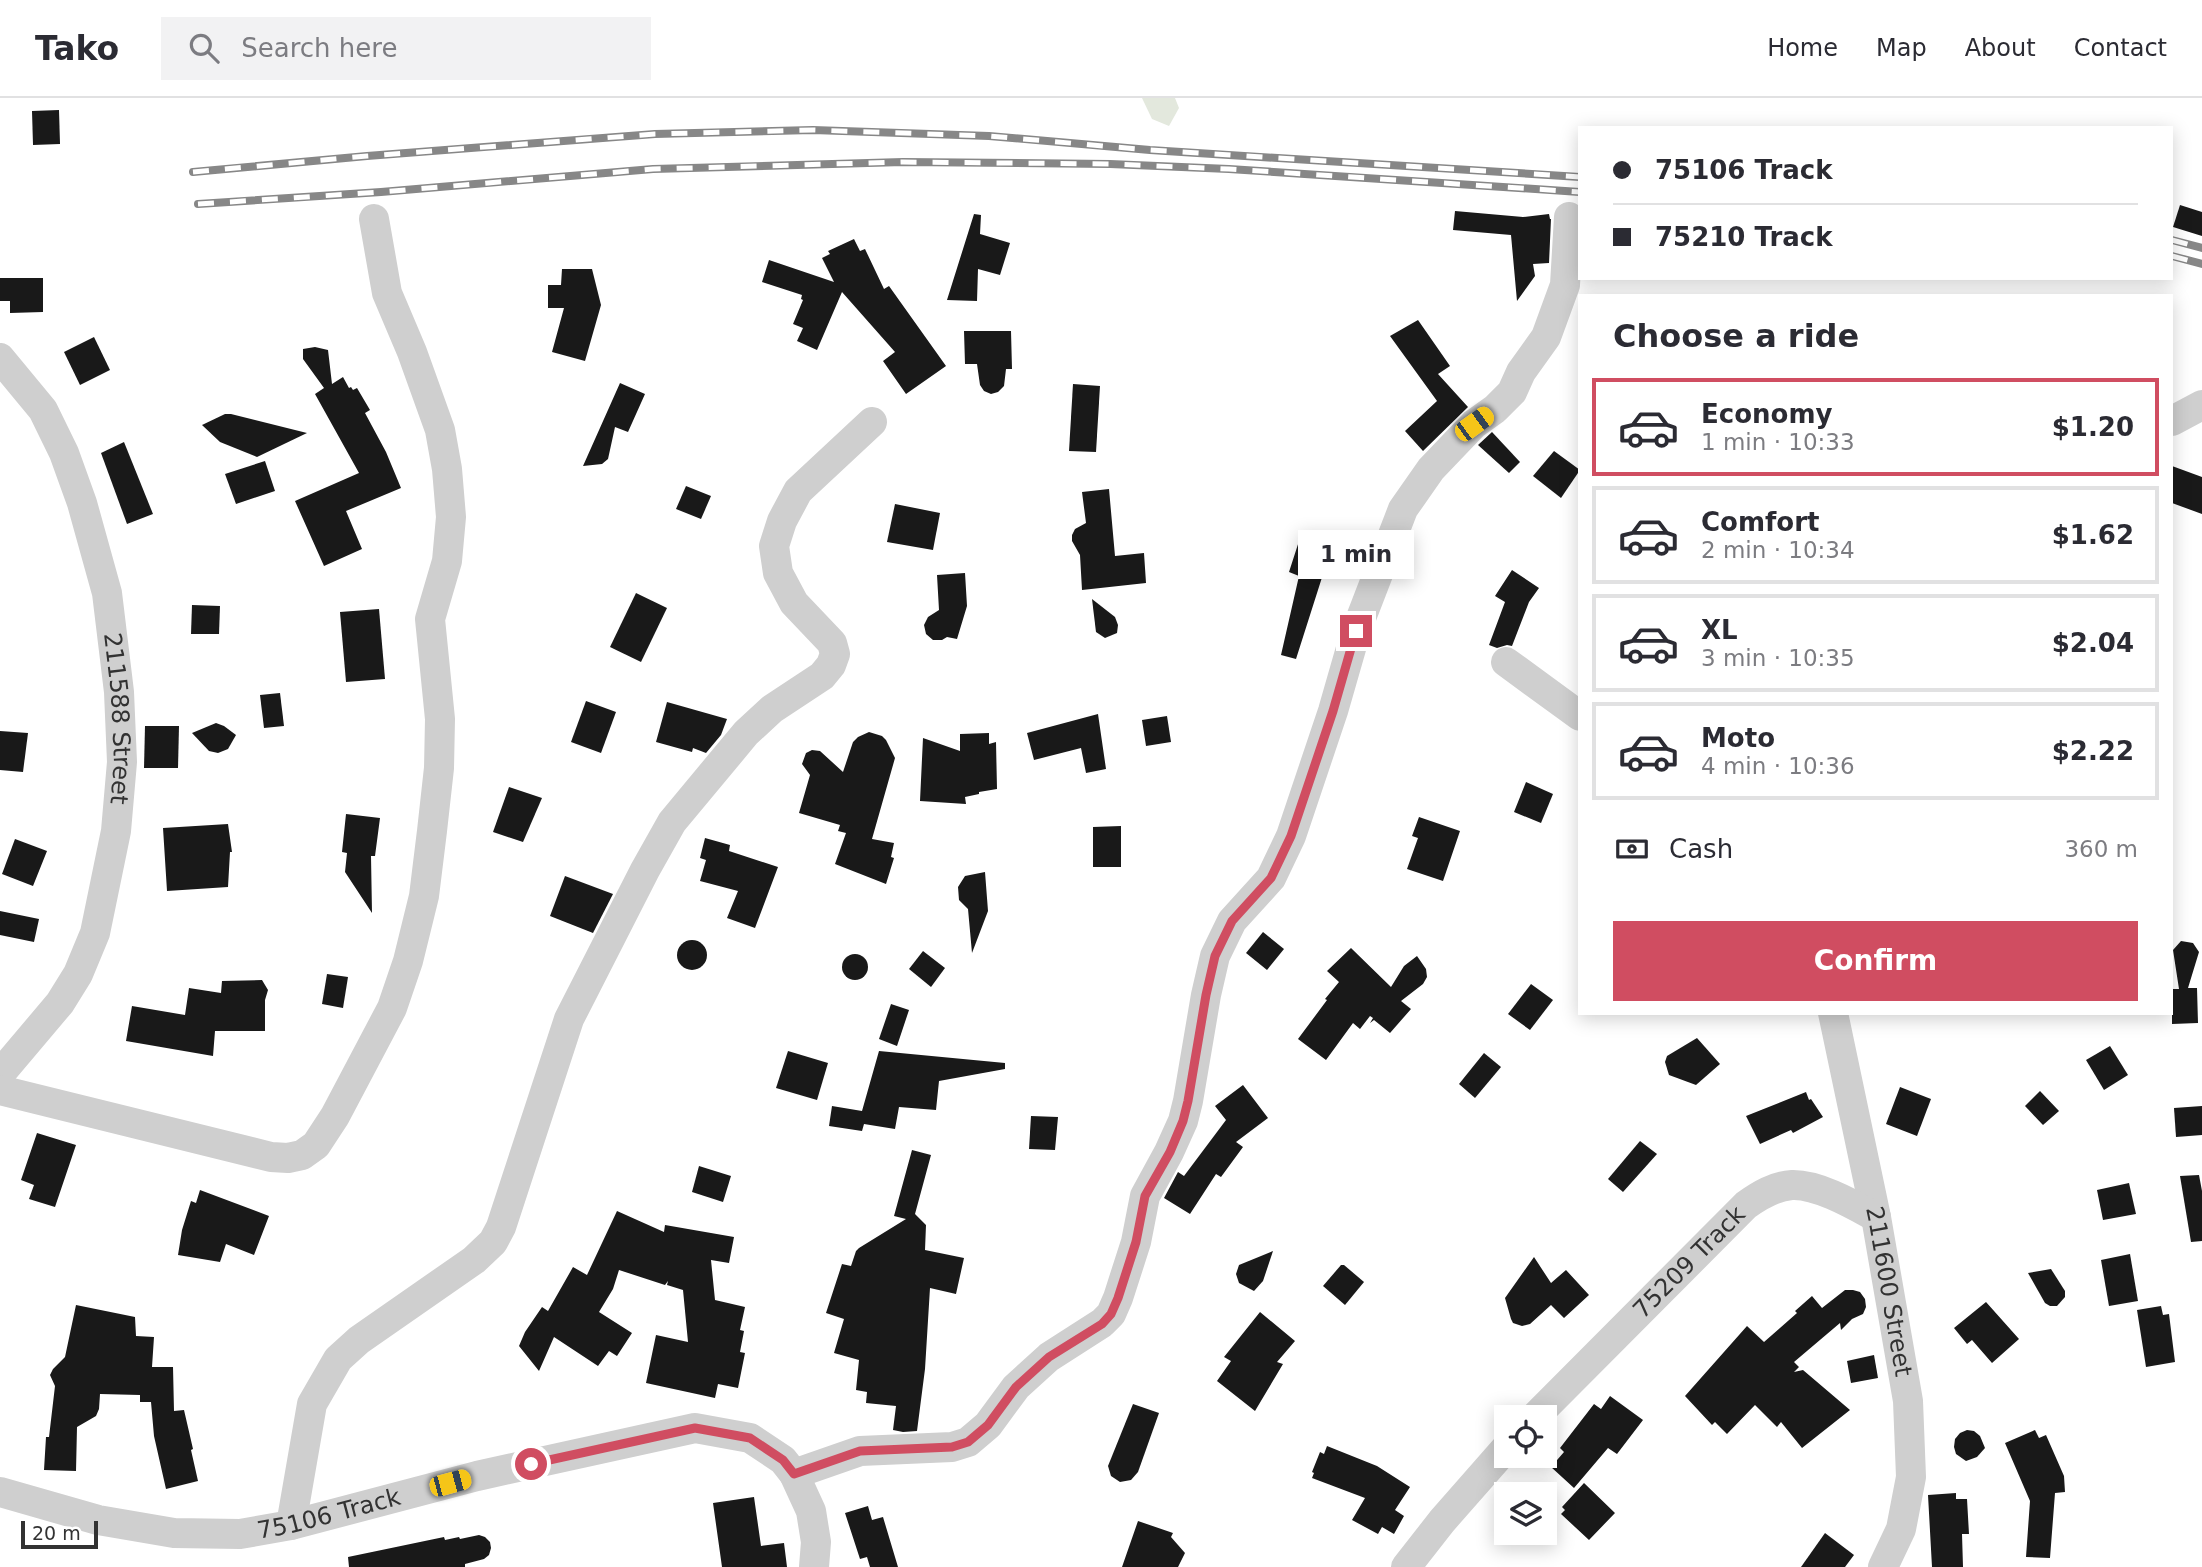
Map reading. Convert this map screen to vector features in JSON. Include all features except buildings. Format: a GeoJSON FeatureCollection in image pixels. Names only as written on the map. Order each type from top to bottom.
{"type":"FeatureCollection","features":[{"type":"Feature","properties":{"kind":"street"},"geometry":{"type":"LineString","coordinates":[[794,1474],[860,1451],[952,1447],[968,1442],[988,1425],[1016,1387],[1049,1357],[1102,1324],[1111,1314],[1136,1242],[1145,1196],[1170,1152],[1183,1121],[1215,956],[1232,921],[1271,878],[1291,836],[1333,711],[1356,631],[1402,509],[1431,469],[1474,424],[1512,392],[1521,372],[1546,337],[1565,285],[1569,217]]}},
{"type":"Feature","properties":{"kind":"street"},"geometry":{"type":"LineString","coordinates":[[0,1090],[271,1157],[288,1158],[302,1155],[316,1145],[335,1116],[392,1008],[408,961],[424,896],[431,844],[439,768],[440,719],[430,619],[447,561],[452,517],[440,430],[387,293],[374,219]]}},
{"type":"Feature","properties":{"kind":"street","name":"211588 Street"},"geometry":{"type":"LineString","coordinates":[[0,358],[43,410],[64,453],[82,503],[107,593],[119,692],[122,762],[116,831],[95,933],[78,974],[61,1003],[0,1074]]}},
{"type":"Feature","properties":{"kind":"street"},"geometry":{"type":"LineString","coordinates":[[2173,420],[2202,405]]}},
{"type":"Feature","properties":{"kind":"street"},"geometry":{"type":"LineString","coordinates":[[291,1525],[312,1404],[338,1359],[359,1340],[474,1261],[493,1242],[501,1227],[569,1019],[672,822],[746,733],[772,709],[822,676],[831,665],[835,654],[832,643],[794,603],[778,573],[774,546],[782,521],[798,491],[872,422]]}},
{"type":"Feature","properties":{"kind":"street"},"geometry":{"type":"LineString","coordinates":[[1506,662],[1578,715]]}},
{"type":"Feature","properties":{"kind":"street","name":"211600 Street"},"geometry":{"type":"LineString","coordinates":[[1833,1015],[1876,1217],[1909,1401],[1911,1477],[1901,1529],[1884,1567]]}},
{"type":"Feature","properties":{"kind":"street","name":"75209 Track"},"geometry":{"type":"LineString","coordinates":[[1547,1405],[1746,1205],[1762,1194],[1793,1185],[1810,1187],[1876,1217]]}},
{"type":"Feature","properties":{"kind":"street","name":"75106 Track"},"geometry":{"type":"LineString","coordinates":[[0,1492],[98,1521],[174,1533],[240,1534],[291,1525],[477,1476],[695,1428],[750,1438],[783,1460],[794,1474],[811,1511],[816,1542],[814,1567]]}},
{"type":"Feature","properties":{"kind":"street"},"geometry":{"type":"LineString","coordinates":[[1406,1567],[1494,1462]]}},
{"type":"Feature","properties":{"kind":"shaded area"},"geometry":{"type":"Polygon","coordinates":[[[1142,98],[1175,98],[1179,108],[1169,126],[1152,119],[1142,98]]]}},
{"type":"Feature","properties":{"kind":"railway"},"geometry":{"type":"LineString","coordinates":[[193,172],[655,134],[813,130],[989,136],[1150,150],[1578,177]]}},
{"type":"Feature","properties":{"kind":"railway"},"geometry":{"type":"LineString","coordinates":[[198,204],[653,169],[903,162],[1110,164],[1229,169],[1578,192]]}},
{"type":"Feature","properties":{"kind":"railway"},"geometry":{"type":"LineString","coordinates":[[2173,240],[2202,248]]}},
{"type":"Feature","properties":{"kind":"railway"},"geometry":{"type":"LineString","coordinates":[[2173,256],[2202,264]]}},
{"type":"Feature","properties":{"kind":"route"},"geometry":{"type":"LineString","coordinates":[[531,1464],[695,1428],[750,1438],[783,1460],[794,1474],[860,1451],[952,1447],[968,1442],[978,1435],[1016,1387],[1049,1357],[1102,1324],[1111,1314],[1118,1298],[1136,1242],[1145,1196],[1170,1152],[1183,1121],[1215,956],[1232,921],[1271,878],[1291,836],[1333,711],[1356,631]]}}]}
